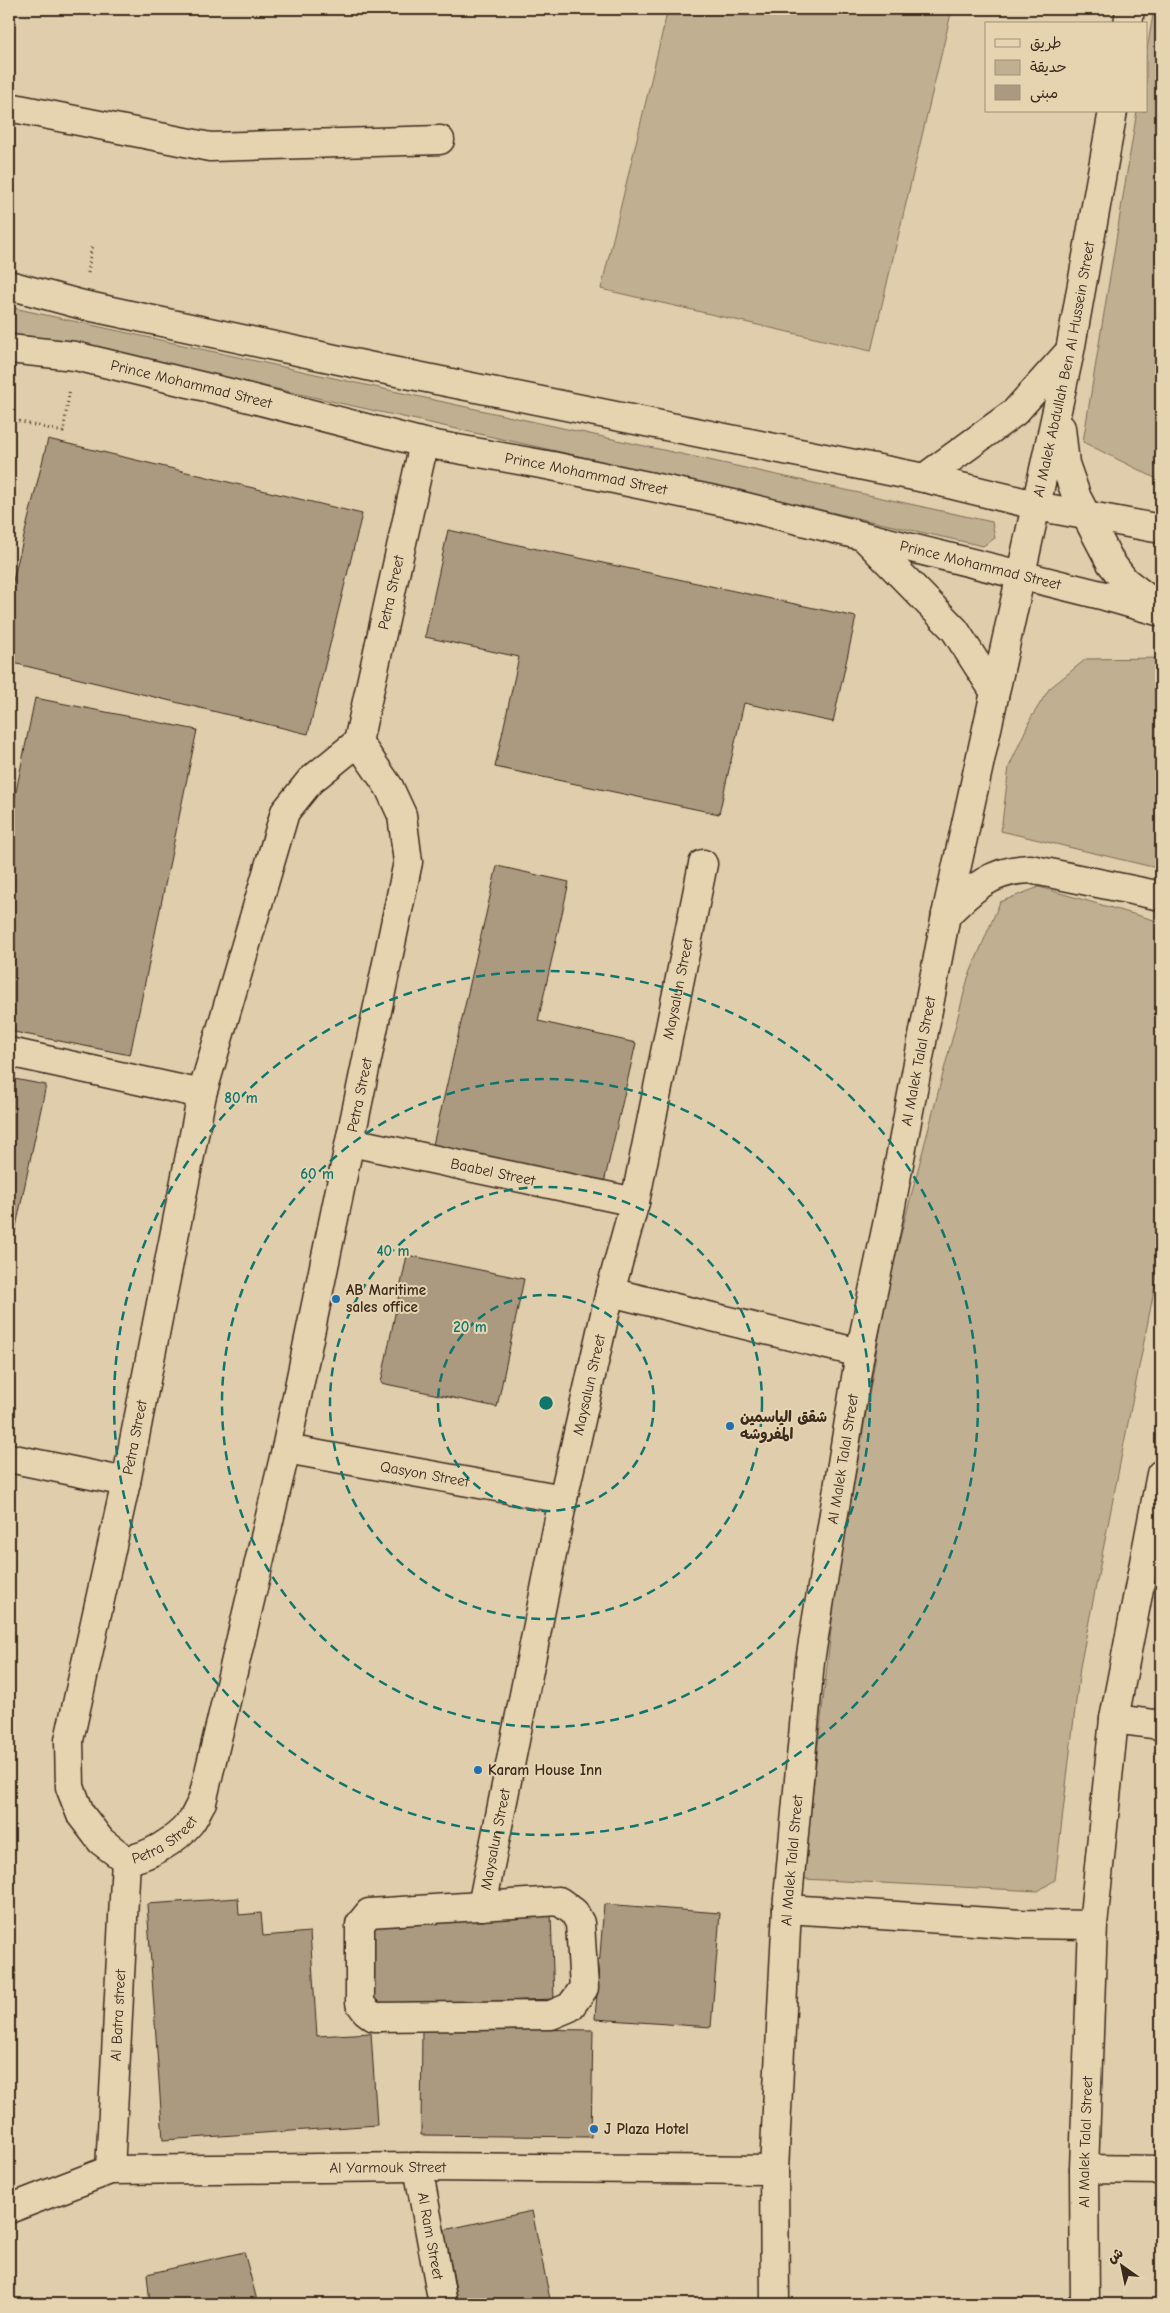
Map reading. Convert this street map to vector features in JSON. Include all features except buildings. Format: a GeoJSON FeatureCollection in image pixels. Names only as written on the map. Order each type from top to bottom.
{"type":"FeatureCollection","features":[{"type":"Feature","properties":{"kind":"street"},"geometry":{"type":"LineString","coordinates":[[1128,22],[1130,9]]}},
{"type":"Feature","properties":{"kind":"street"},"geometry":{"type":"LineString","coordinates":[[9,107],[210,147],[440,140]]}},
{"type":"Feature","properties":{"kind":"street","name":"Al Malek Abdullah Ben Al Hussein Street"},"geometry":{"type":"LineString","coordinates":[[1010,627],[1070,351],[1113,112]]}},
{"type":"Feature","properties":{"kind":"street"},"geometry":{"type":"LineString","coordinates":[[9,285],[83,305],[362,365],[924,478],[1036,505],[1161,529]]}},
{"type":"Feature","properties":{"kind":"street","name":"Prince Mohammad Street"},"geometry":{"type":"LineString","coordinates":[[9,349],[75,356],[226,392],[424,443],[552,466],[738,505],[1161,611]]}},
{"type":"Feature","properties":{"kind":"street"},"geometry":{"type":"LineString","coordinates":[[924,478],[1015,412],[1070,351]]}},
{"type":"Feature","properties":{"kind":"street"},"geometry":{"type":"LineString","coordinates":[[1059,404],[1065,464],[1077,498],[1116,570],[1125,581],[1161,611]]}},
{"type":"Feature","properties":{"kind":"street","name":"Petra Street"},"geometry":{"type":"LineString","coordinates":[[358,742],[389,787],[402,815],[408,862],[352,1142],[286,1449],[202,1802],[191,1822],[173,1838],[155,1850],[135,1859],[126,1860],[101,1841],[81,1815],[70,1787],[69,1740],[126,1482],[202,1094],[285,812],[310,781],[358,742],[424,443]]}},
{"type":"Feature","properties":{"kind":"street"},"geometry":{"type":"LineString","coordinates":[[865,538],[956,630],[994,692]]}},
{"type":"Feature","properties":{"kind":"street","name":"Al Malek Talal Street"},"geometry":{"type":"LineString","coordinates":[[775,2304],[774,2170],[787,1909],[810,1661],[860,1353],[890,1211],[946,915],[994,692],[1010,627]]}},
{"type":"Feature","properties":{"kind":"street","name":"Maysalun Street"},"geometry":{"type":"LineString","coordinates":[[482,1906],[563,1499],[610,1292],[635,1202],[703,864]]}},
{"type":"Feature","properties":{"kind":"street"},"geometry":{"type":"LineString","coordinates":[[946,915],[975,888],[991,877],[1018,870],[1030,869],[1161,896]]}},
{"type":"Feature","properties":{"kind":"street"},"geometry":{"type":"LineString","coordinates":[[9,1052],[202,1094]]}},
{"type":"Feature","properties":{"kind":"street","name":"Baabel Street"},"geometry":{"type":"LineString","coordinates":[[352,1142],[635,1202]]}},
{"type":"Feature","properties":{"kind":"street"},"geometry":{"type":"LineString","coordinates":[[610,1292],[860,1353]]}},
{"type":"Feature","properties":{"kind":"street","name":"Qasyon Street"},"geometry":{"type":"LineString","coordinates":[[286,1449],[563,1499]]}},
{"type":"Feature","properties":{"kind":"street"},"geometry":{"type":"LineString","coordinates":[[9,1458],[126,1482]]}},
{"type":"Feature","properties":{"kind":"street","name":"Al Malek Talal Street"},"geometry":{"type":"LineString","coordinates":[[1084,2304],[1084,2169],[1093,1925],[1114,1719],[1161,1474]]}},
{"type":"Feature","properties":{"kind":"street"},"geometry":{"type":"LineString","coordinates":[[1114,1719],[1161,1725]]}},
{"type":"Feature","properties":{"kind":"street","name":"Al Batra street"},"geometry":{"type":"LineString","coordinates":[[110,2170],[126,1860]]}},
{"type":"Feature","properties":{"kind":"street"},"geometry":{"type":"LineString","coordinates":[[559,1901],[574,1912],[580,1923],[584,1988],[570,2008],[552,2015],[374,2017],[366,2011],[360,2003],[360,1924],[369,1912],[482,1906],[559,1901]]}},
{"type":"Feature","properties":{"kind":"street"},"geometry":{"type":"LineString","coordinates":[[787,1909],[1022,1924],[1093,1925]]}},
{"type":"Feature","properties":{"kind":"street","name":"Al Yarmouk Street"},"geometry":{"type":"LineString","coordinates":[[9,2209],[110,2170],[418,2166],[774,2170]]}},
{"type":"Feature","properties":{"kind":"street","name":"Al Ram Street"},"geometry":{"type":"LineString","coordinates":[[418,2166],[443,2304]]}},
{"type":"Feature","properties":{"kind":"street"},"geometry":{"type":"LineString","coordinates":[[1084,2169],[1161,2170]]}},
{"type":"Feature","properties":{"kind":"green space"},"geometry":{"type":"Polygon","coordinates":[[[668,9],[952,9],[871,351],[601,289],[668,9]]]}},
{"type":"Feature","properties":{"kind":"green space"},"geometry":{"type":"Polygon","coordinates":[[[1154,9],[1161,9],[1161,481],[1083,442],[1137,112],[1148,112],[1148,44],[1154,9]]]}},
{"type":"Feature","properties":{"kind":"green space"},"geometry":{"type":"Polygon","coordinates":[[[9,307],[992,522],[995,538],[983,546],[115,353],[9,337],[9,307]]]}},
{"type":"Feature","properties":{"kind":"green space"},"geometry":{"type":"Polygon","coordinates":[[[1161,658],[1161,869],[1001,831],[1009,767],[1031,718],[1049,689],[1086,659],[1161,658]]]}},
{"type":"Feature","properties":{"kind":"green space"},"geometry":{"type":"Polygon","coordinates":[[[1039,887],[1161,922],[1161,1255],[1080,1667],[1055,1880],[1038,1891],[803,1879],[835,1595],[888,1284],[968,978],[1000,902],[1039,887]]]}},
{"type":"Feature","properties":{"kind":"place","name":"AB Maritime sales office"},"geometry":{"type":"Point","coordinates":[336,1299]}},
{"type":"Feature","properties":{"kind":"place","name":"شقق الياسمين المفروشه"},"geometry":{"type":"Point","coordinates":[730,1426]}},
{"type":"Feature","properties":{"kind":"place","name":"Karam House Inn"},"geometry":{"type":"Point","coordinates":[478,1770]}},
{"type":"Feature","properties":{"kind":"place","name":"J Plaza Hotel"},"geometry":{"type":"Point","coordinates":[594,2129]}}]}
